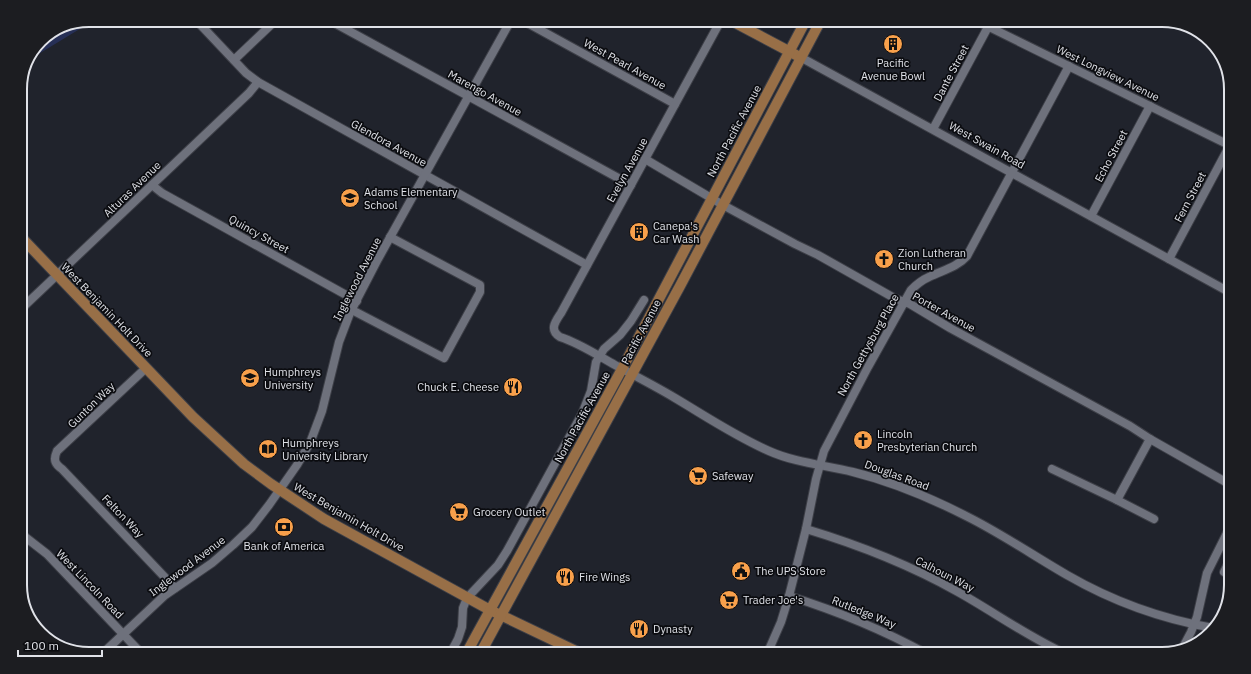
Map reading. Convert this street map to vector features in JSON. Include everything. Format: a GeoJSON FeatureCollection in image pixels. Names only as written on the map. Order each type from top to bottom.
{"type":"FeatureCollection","features":[{"type":"Feature","properties":{"kind":"main road","name":"West Swain Road"},"geometry":{"type":"LineString","coordinates":[[744,27],[802,58]]}},
{"type":"Feature","properties":{"kind":"main road","name":"North Pacific Avenue"},"geometry":{"type":"LineString","coordinates":[[470,647],[622,369],[802,27]]}},
{"type":"Feature","properties":{"kind":"main road","name":"Pacific Avenue"},"geometry":{"type":"LineString","coordinates":[[484,647],[818,27]]}},
{"type":"Feature","properties":{"kind":"main road","name":"West Benjamin Holt Drive"},"geometry":{"type":"LineString","coordinates":[[27,243],[146,368],[210,433],[244,464],[324,519],[500,616],[567,647]]}},
{"type":"Feature","properties":{"kind":"street","name":"Glendora Avenue"},"geometry":{"type":"LineString","coordinates":[[203,27],[234,60],[258,82],[587,265]]}},
{"type":"Feature","properties":{"kind":"street"},"geometry":{"type":"LineString","coordinates":[[234,60],[269,27]]}},
{"type":"Feature","properties":{"kind":"street","name":"Marengo Avenue"},"geometry":{"type":"LineString","coordinates":[[342,27],[631,185]]}},
{"type":"Feature","properties":{"kind":"street","name":"Inglewood Avenue"},"geometry":{"type":"LineString","coordinates":[[109,647],[147,611],[175,588],[212,563],[252,527],[280,490],[303,455],[317,426],[327,397],[339,342],[352,310],[390,237],[506,27]]}},
{"type":"Feature","properties":{"kind":"street","name":"West Pearl Avenue"},"geometry":{"type":"LineString","coordinates":[[535,27],[675,104]]}},
{"type":"Feature","properties":{"kind":"street","name":"Evelyn Avenue"},"geometry":{"type":"LineString","coordinates":[[554,331],[554,323],[561,313],[717,27]]}},
{"type":"Feature","properties":{"kind":"street","name":"West Longview Avenue"},"geometry":{"type":"LineString","coordinates":[[988,27],[1224,143]]}},
{"type":"Feature","properties":{"kind":"street","name":"Dante Street"},"geometry":{"type":"LineString","coordinates":[[933,129],[988,27]]}},
{"type":"Feature","properties":{"kind":"street","name":"West Swain Road"},"geometry":{"type":"LineString","coordinates":[[802,58],[1224,289]]}},
{"type":"Feature","properties":{"kind":"street","name":"North Gettysburg Place"},"geometry":{"type":"LineString","coordinates":[[770,647],[781,622],[789,596],[806,529],[819,465],[824,451],[867,368],[911,290],[918,283],[928,277],[956,266],[967,256],[1069,66]]}},
{"type":"Feature","properties":{"kind":"street","name":"Alturas Avenue"},"geometry":{"type":"LineString","coordinates":[[27,303],[249,93],[258,82]]}},
{"type":"Feature","properties":{"kind":"street","name":"Echo Street"},"geometry":{"type":"LineString","coordinates":[[1091,216],[1150,106]]}},
{"type":"Feature","properties":{"kind":"street","name":"Fern Street"},"geometry":{"type":"LineString","coordinates":[[1169,259],[1224,157]]}},
{"type":"Feature","properties":{"kind":"street","name":"Porter Avenue"},"geometry":{"type":"LineString","coordinates":[[645,159],[723,205],[818,255],[896,300],[910,304],[950,328],[1124,423],[1224,481]]}},
{"type":"Feature","properties":{"kind":"street","name":"Quincy Street"},"geometry":{"type":"LineString","coordinates":[[152,185],[162,193],[357,301]]}},
{"type":"Feature","properties":{"kind":"street"},"geometry":{"type":"LineString","coordinates":[[352,310],[444,358],[480,292],[480,285],[390,237]]}},
{"type":"Feature","properties":{"kind":"street"},"geometry":{"type":"LineString","coordinates":[[454,647],[462,627],[463,608],[467,598],[498,565],[508,551],[589,400],[595,366],[600,356],[604,349],[628,325],[644,300]]}},
{"type":"Feature","properties":{"kind":"street","name":"Douglas Road"},"geometry":{"type":"LineString","coordinates":[[554,331],[560,337],[600,356],[674,397],[748,442],[787,458],[879,478],[921,495],[968,517],[993,530],[1087,586],[1154,614],[1208,627]]}},
{"type":"Feature","properties":{"kind":"street","name":"Gunton Way"},"geometry":{"type":"LineString","coordinates":[[55,460],[56,451],[146,368]]}},
{"type":"Feature","properties":{"kind":"street"},"geometry":{"type":"LineString","coordinates":[[1118,500],[1150,439]]}},
{"type":"Feature","properties":{"kind":"street","name":"Felton Way"},"geometry":{"type":"LineString","coordinates":[[55,460],[57,465],[175,588]]}},
{"type":"Feature","properties":{"kind":"street"},"geometry":{"type":"LineString","coordinates":[[1052,469],[1118,500],[1154,519]]}},
{"type":"Feature","properties":{"kind":"street","name":"Calhoun Way"},"geometry":{"type":"LineString","coordinates":[[806,529],[856,545],[928,576],[959,592],[1029,635],[1052,647]]}},
{"type":"Feature","properties":{"kind":"street","name":"West Lincoln Road"},"geometry":{"type":"LineString","coordinates":[[27,538],[47,554],[135,647]]}},
{"type":"Feature","properties":{"kind":"street"},"geometry":{"type":"LineString","coordinates":[[1185,642],[1194,625],[1207,573],[1224,538]]}},
{"type":"Feature","properties":{"kind":"street","name":"Rutledge Way"},"geometry":{"type":"LineString","coordinates":[[789,596],[827,608],[860,621],[914,647]]}},
{"type":"Feature","properties":{"kind":"shaded area"},"geometry":{"type":"Polygon","coordinates":[[[88,27],[151,27],[152,28],[88,27]]]}},
{"type":"Feature","properties":{"kind":"shaded area"},"geometry":{"type":"Polygon","coordinates":[[[82,28],[38,54],[48,42],[58,35],[69,30],[82,28]]]}},
{"type":"Feature","properties":{"kind":"place","name":"Pacific Avenue Bowl"},"geometry":{"type":"Point","coordinates":[893,44]}},
{"type":"Feature","properties":{"kind":"place","name":"Adams Elementary School"},"geometry":{"type":"Point","coordinates":[350,198]}},
{"type":"Feature","properties":{"kind":"place","name":"Canepa's Car Wash"},"geometry":{"type":"Point","coordinates":[639,232]}},
{"type":"Feature","properties":{"kind":"place","name":"Zion Lutheran Church"},"geometry":{"type":"Point","coordinates":[884,259]}},
{"type":"Feature","properties":{"kind":"place","name":"Humphreys University"},"geometry":{"type":"Point","coordinates":[250,378]}},
{"type":"Feature","properties":{"kind":"place","name":"Chuck E. Cheese"},"geometry":{"type":"Point","coordinates":[513,387]}},
{"type":"Feature","properties":{"kind":"place","name":"Lincoln Presbyterian Church"},"geometry":{"type":"Point","coordinates":[863,440]}},
{"type":"Feature","properties":{"kind":"place","name":"Humphreys University Library"},"geometry":{"type":"Point","coordinates":[268,449]}},
{"type":"Feature","properties":{"kind":"place","name":"Safeway"},"geometry":{"type":"Point","coordinates":[698,476]}},
{"type":"Feature","properties":{"kind":"place","name":"Grocery Outlet"},"geometry":{"type":"Point","coordinates":[459,512]}},
{"type":"Feature","properties":{"kind":"place","name":"Bank of America"},"geometry":{"type":"Point","coordinates":[284,527]}},
{"type":"Feature","properties":{"kind":"place","name":"The UPS Store"},"geometry":{"type":"Point","coordinates":[741,571]}},
{"type":"Feature","properties":{"kind":"place","name":"Fire Wings"},"geometry":{"type":"Point","coordinates":[565,577]}},
{"type":"Feature","properties":{"kind":"place","name":"Trader Joe's"},"geometry":{"type":"Point","coordinates":[729,600]}},
{"type":"Feature","properties":{"kind":"place","name":"Dynasty"},"geometry":{"type":"Point","coordinates":[639,629]}}]}
